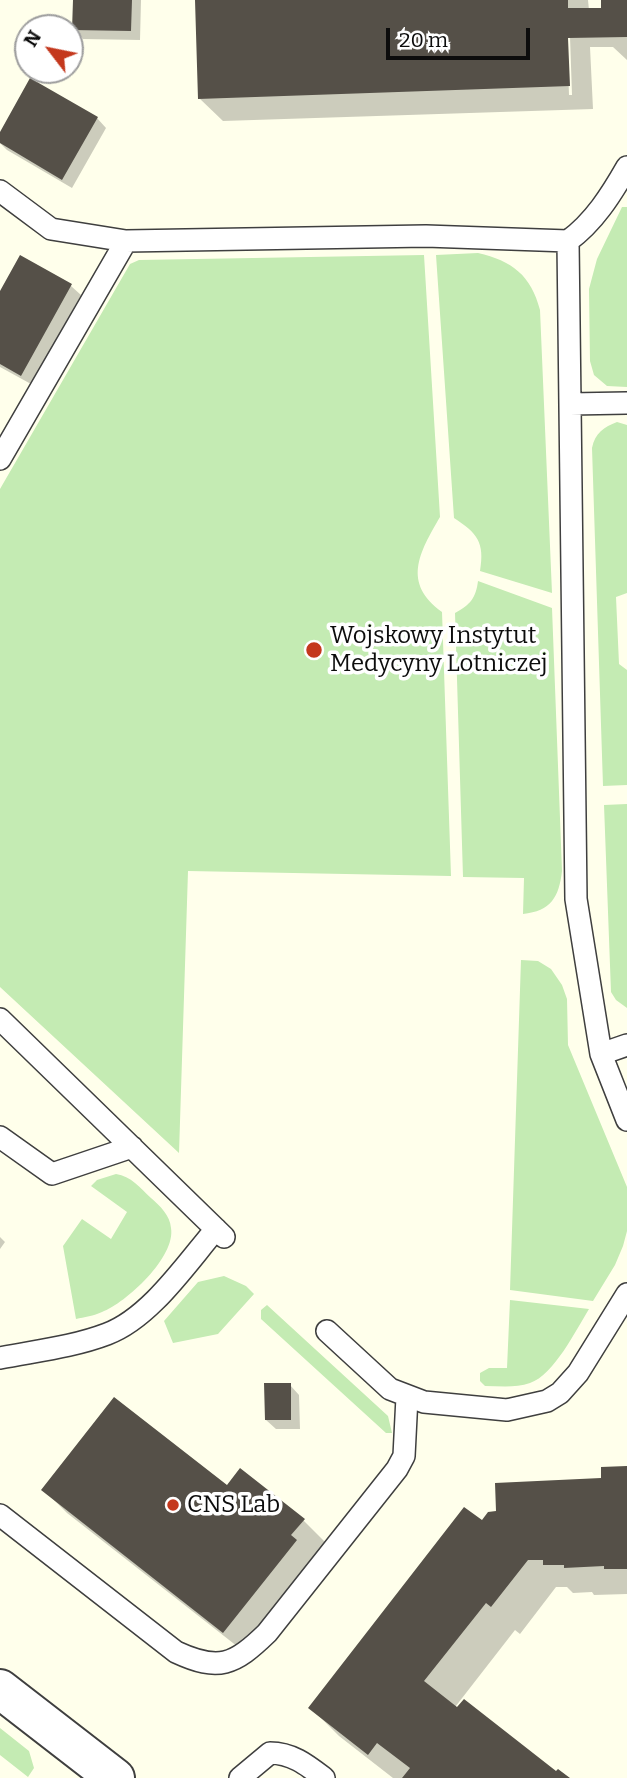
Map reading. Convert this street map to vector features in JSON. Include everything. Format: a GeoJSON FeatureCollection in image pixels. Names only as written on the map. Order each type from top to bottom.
{"type":"FeatureCollection","features":[{"type":"Feature","properties":{"kind":"street"},"geometry":{"type":"LineString","coordinates":[[0,1689],[115,1778]]}},
{"type":"Feature","properties":{"kind":"lane"},"geometry":{"type":"LineString","coordinates":[[0,191],[51,229],[126,241],[426,236],[568,241],[582,231],[607,201],[627,167]]}},
{"type":"Feature","properties":{"kind":"lane"},"geometry":{"type":"LineString","coordinates":[[0,459],[126,241]]}},
{"type":"Feature","properties":{"kind":"lane"},"geometry":{"type":"LineString","coordinates":[[568,241],[576,899],[601,1054],[627,1120]]}},
{"type":"Feature","properties":{"kind":"lane"},"geometry":{"type":"LineString","coordinates":[[570,404],[627,403]]}},
{"type":"Feature","properties":{"kind":"lane"},"geometry":{"type":"LineString","coordinates":[[0,1019],[220,1233],[146,1310],[128,1323],[108,1334],[0,1358]]}},
{"type":"Feature","properties":{"kind":"lane"},"geometry":{"type":"LineString","coordinates":[[601,1054],[627,1045]]}},
{"type":"Feature","properties":{"kind":"lane"},"geometry":{"type":"LineString","coordinates":[[0,1137],[52,1174],[132,1147]]}},
{"type":"Feature","properties":{"kind":"lane"},"geometry":{"type":"LineString","coordinates":[[327,1331],[390,1390],[424,1402],[507,1410],[547,1401],[560,1393],[578,1373],[627,1294]]}},
{"type":"Feature","properties":{"kind":"lane"},"geometry":{"type":"LineString","coordinates":[[0,1515],[176,1653],[205,1663],[224,1664],[247,1653],[267,1633],[397,1469],[404,1456],[407,1397]]}},
{"type":"Feature","properties":{"kind":"lane"},"geometry":{"type":"LineString","coordinates":[[240,1778],[270,1752],[283,1753],[296,1759],[324,1778]]}},
{"type":"Feature","properties":{"kind":"green space"},"geometry":{"type":"Polygon","coordinates":[[[622,207],[627,207],[627,387],[607,386],[594,375],[590,361],[589,289],[597,259],[622,207]]]}},
{"type":"Feature","properties":{"kind":"green space"},"geometry":{"type":"Polygon","coordinates":[[[478,253],[501,260],[518,271],[531,287],[540,310],[552,593],[480,571],[481,553],[478,539],[454,518],[436,255],[478,253]]]}},
{"type":"Feature","properties":{"kind":"green space"},"geometry":{"type":"Polygon","coordinates":[[[424,255],[440,517],[421,555],[418,579],[430,601],[442,612],[451,876],[188,871],[179,1153],[0,987],[0,489],[130,264],[139,260],[424,255]]]}},
{"type":"Feature","properties":{"kind":"green space"},"geometry":{"type":"Polygon","coordinates":[[[617,422],[627,425],[627,593],[616,597],[619,664],[627,670],[627,785],[603,786],[592,448],[601,431],[617,422]]]}},
{"type":"Feature","properties":{"kind":"green space"},"geometry":{"type":"Polygon","coordinates":[[[478,581],[552,608],[562,871],[559,888],[552,901],[540,910],[523,914],[524,878],[463,877],[455,613],[471,600],[478,581]]]}},
{"type":"Feature","properties":{"kind":"green space"},"geometry":{"type":"Polygon","coordinates":[[[627,804],[627,1008],[616,1000],[611,992],[604,805],[627,804]]]}},
{"type":"Feature","properties":{"kind":"green space"},"geometry":{"type":"Polygon","coordinates":[[[521,960],[538,961],[551,969],[562,985],[567,999],[568,1045],[627,1187],[627,1231],[623,1246],[593,1301],[510,1290],[521,960]]]}},
{"type":"Feature","properties":{"kind":"green space"},"geometry":{"type":"Polygon","coordinates":[[[116,1174],[135,1183],[164,1211],[170,1223],[170,1240],[158,1265],[136,1289],[112,1307],[76,1319],[63,1246],[82,1219],[111,1239],[127,1212],[91,1186],[97,1180],[116,1174]]]}},
{"type":"Feature","properties":{"kind":"green space"},"geometry":{"type":"Polygon","coordinates":[[[224,1276],[246,1286],[254,1294],[218,1334],[173,1343],[164,1321],[198,1282],[224,1276]]]}},
{"type":"Feature","properties":{"kind":"green space"},"geometry":{"type":"Polygon","coordinates":[[[510,1300],[589,1309],[564,1351],[539,1378],[519,1386],[485,1386],[480,1381],[480,1373],[489,1368],[507,1368],[510,1300]]]}},
{"type":"Feature","properties":{"kind":"green space"},"geometry":{"type":"Polygon","coordinates":[[[267,1305],[388,1416],[392,1433],[386,1433],[261,1319],[261,1310],[267,1305]]]}},
{"type":"Feature","properties":{"kind":"green space"},"geometry":{"type":"Polygon","coordinates":[[[0,1728],[29,1751],[34,1768],[28,1777],[0,1755],[0,1728]]]}},
{"type":"Feature","properties":{"kind":"building"},"geometry":{"type":"Polygon","coordinates":[[[73,0],[132,0],[131,31],[84,30],[84,14],[73,14],[73,0]]]}},
{"type":"Feature","properties":{"kind":"building"},"geometry":{"type":"Polygon","coordinates":[[[195,0],[568,0],[568,8],[601,8],[601,0],[627,0],[627,37],[568,38],[570,86],[198,99],[195,0]]]}},
{"type":"Feature","properties":{"kind":"building"},"geometry":{"type":"Polygon","coordinates":[[[27,84],[40,84],[98,117],[62,180],[0,143],[0,132],[27,84]]]}},
{"type":"Feature","properties":{"kind":"building"},"geometry":{"type":"Polygon","coordinates":[[[20,255],[72,284],[21,376],[0,364],[0,291],[20,255]]]}},
{"type":"Feature","properties":{"kind":"building"},"geometry":{"type":"Polygon","coordinates":[[[264,1383],[291,1383],[291,1420],[265,1420],[264,1383]]]}},
{"type":"Feature","properties":{"kind":"building","name":"CNS Lab"},"geometry":{"type":"Polygon","coordinates":[[[114,1397],[227,1485],[240,1468],[305,1519],[291,1535],[297,1540],[223,1633],[41,1490],[114,1397]]]}},
{"type":"Feature","properties":{"kind":"building"},"geometry":{"type":"Polygon","coordinates":[[[627,1466],[627,1569],[604,1569],[604,1566],[564,1568],[564,1565],[543,1565],[543,1560],[528,1560],[491,1607],[486,1603],[424,1681],[457,1707],[464,1699],[556,1771],[558,1769],[570,1778],[402,1778],[410,1768],[377,1743],[368,1755],[308,1708],[464,1507],[482,1520],[488,1512],[496,1511],[495,1483],[601,1478],[601,1467],[627,1466]]]}},
{"type":"Feature","properties":{"kind":"place","name":"Wojskowy Instytut Medycyny Lotniczej"},"geometry":{"type":"Point","coordinates":[314,650]}},
{"type":"Feature","properties":{"kind":"place","name":"CNS Lab"},"geometry":{"type":"Point","coordinates":[173,1505]}}]}
